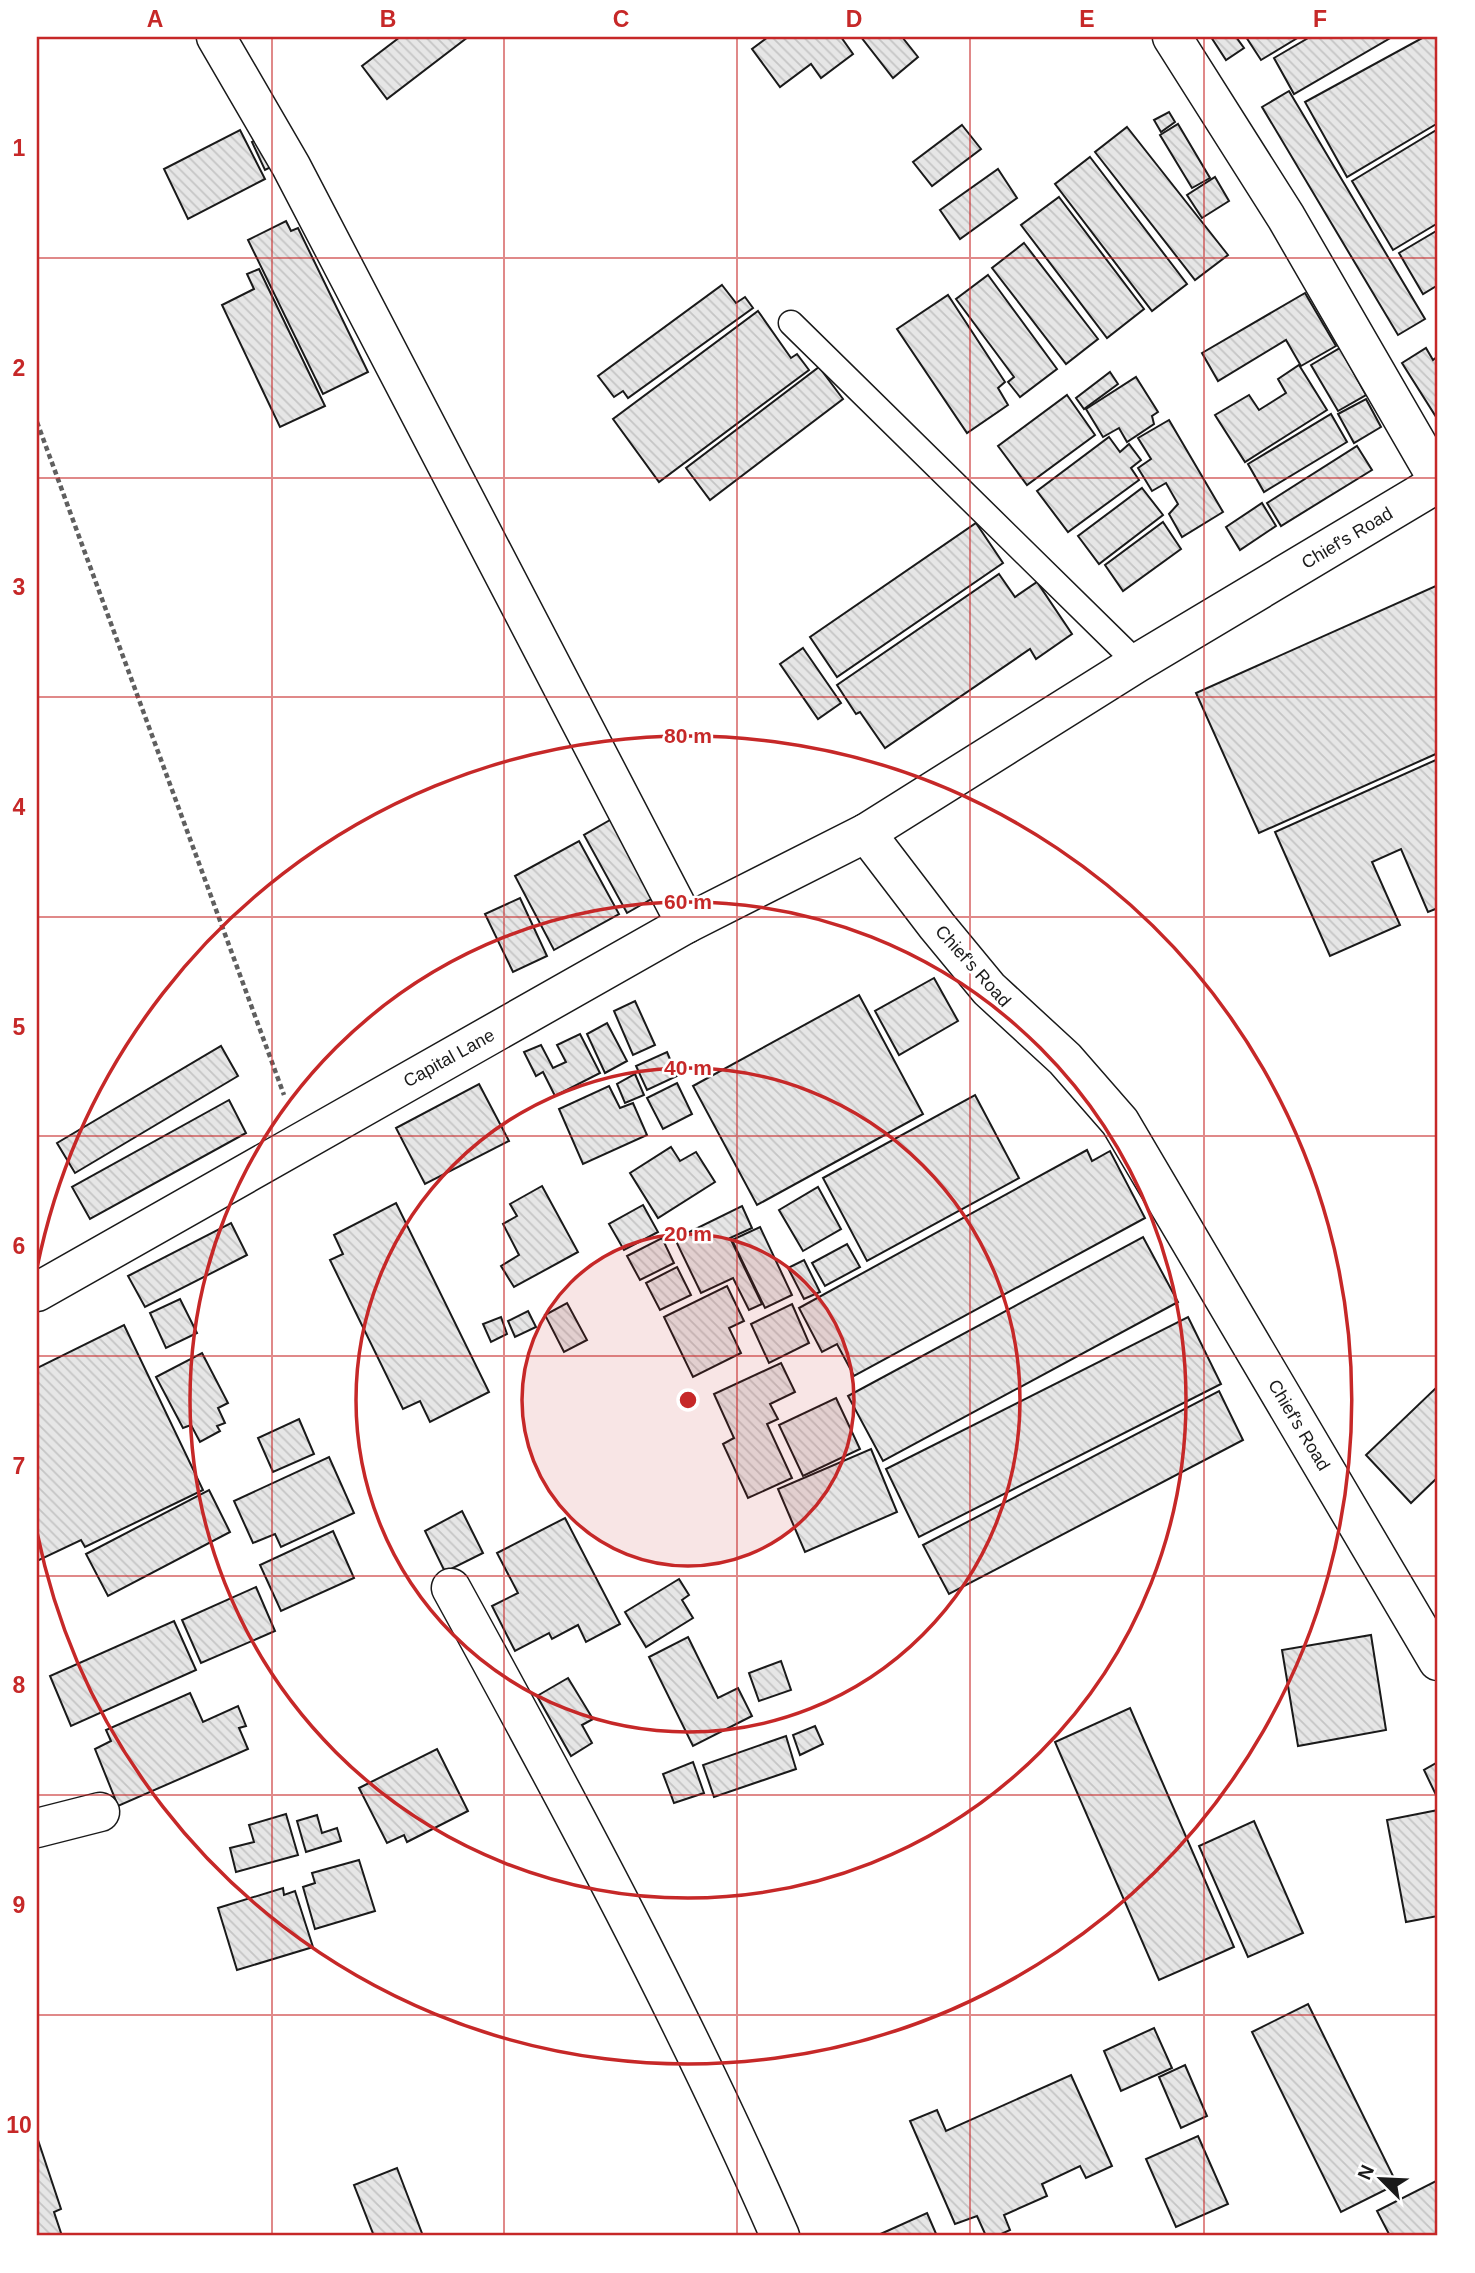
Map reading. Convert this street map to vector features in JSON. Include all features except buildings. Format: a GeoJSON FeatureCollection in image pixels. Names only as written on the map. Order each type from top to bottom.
{"type":"FeatureCollection","features":[{"type":"Feature","properties":{"kind":"street"},"geometry":{"type":"LineString","coordinates":[[216,37],[291,166],[685,924]]}},
{"type":"Feature","properties":{"kind":"street"},"geometry":{"type":"LineString","coordinates":[[1171,37],[1286,217],[1438,482]]}},
{"type":"Feature","properties":{"kind":"street","name":"Chief's Road"},"geometry":{"type":"LineString","coordinates":[[1438,482],[1137,663],[866,833],[989,989],[1065,1059],[1120,1122],[1438,1661]]}},
{"type":"Feature","properties":{"kind":"street","name":"Capital Lane"},"geometry":{"type":"LineString","coordinates":[[37,1292],[685,924],[866,833]]}},
{"type":"Feature","properties":{"kind":"street"},"geometry":{"type":"LineString","coordinates":[[451,1588],[572,1807],[737,2138],[780,2236]]}},
{"type":"Feature","properties":{"kind":"street"},"geometry":{"type":"LineString","coordinates":[[37,1828],[100,1812]]}},
{"type":"Feature","properties":{"kind":"lane"},"geometry":{"type":"LineString","coordinates":[[791,323],[1137,663]]}},
{"type":"Feature","properties":{"kind":"path"},"geometry":{"type":"LineString","coordinates":[[37,422],[302,1142]]}}]}
